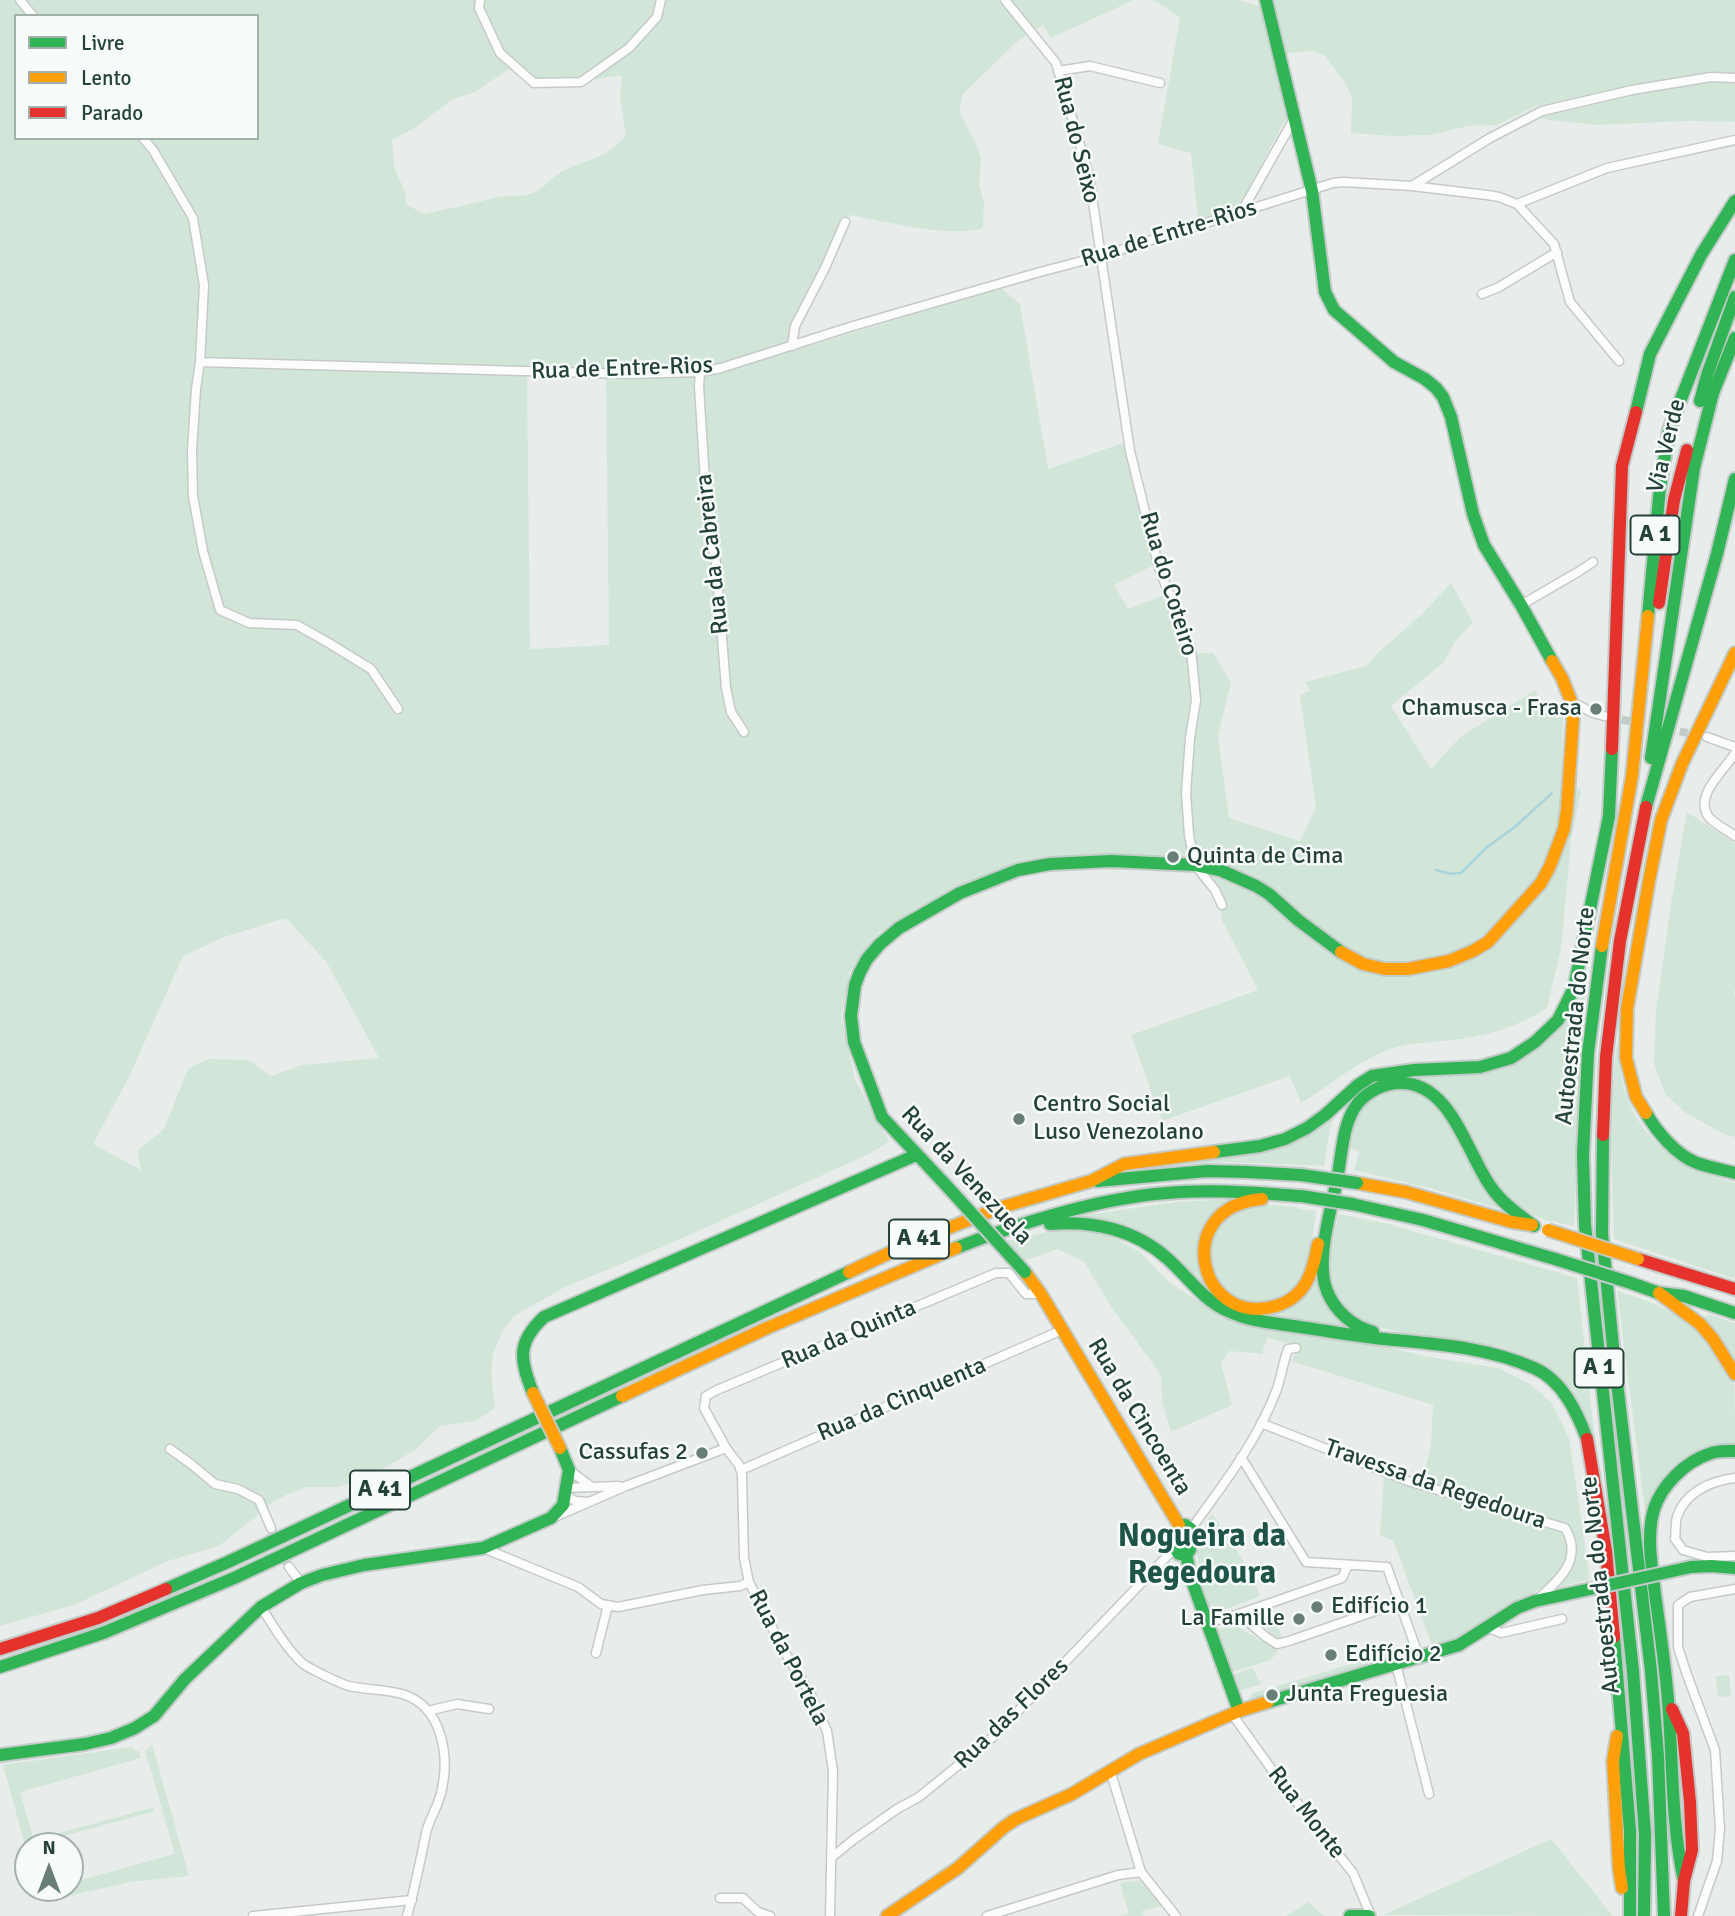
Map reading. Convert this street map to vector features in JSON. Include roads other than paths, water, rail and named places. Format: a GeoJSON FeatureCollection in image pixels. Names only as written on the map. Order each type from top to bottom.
{"type":"FeatureCollection","features":[{"type":"Feature","properties":{"kind":"main road","name":"Rua da Venezuela"},"geometry":{"type":"LineString","coordinates":[[1062,1330],[1025,1272],[882,1117],[864,1073],[851,1029],[855,985],[867,959],[880,944],[899,928],[960,893],[1018,870],[1080,862],[1195,865],[1220,870],[1256,886],[1343,954],[1363,964],[1408,970],[1449,961],[1488,942],[1534,891],[1550,866],[1564,829],[1573,720],[1571,701],[1562,678],[1521,605],[1483,545],[1451,418],[1443,397],[1424,379],[1394,362],[1328,302],[1312,191],[1266,0]]}},
{"type":"Feature","properties":{"kind":"main road"},"geometry":{"type":"LineString","coordinates":[[1091,1181],[1124,1164],[1260,1146],[1285,1139],[1325,1115],[1372,1076],[1480,1066],[1511,1058],[1535,1042],[1558,1020],[1574,988],[1609,816],[1622,466],[1635,450],[1642,425],[1648,398],[1650,354],[1701,255],[1735,201]]}},
{"type":"Feature","properties":{"kind":"main road","name":"Autoestrada do Norte"},"geometry":{"type":"LineString","coordinates":[[1644,1916],[1645,1834],[1633,1671],[1585,1225],[1583,1155],[1588,1053],[1601,951],[1632,776],[1660,487],[1670,430],[1735,260]]}},
{"type":"Feature","properties":{"kind":"main road","name":"Via Verde"},"geometry":{"type":"LineString","coordinates":[[1632,776],[1674,500],[1707,375],[1735,297]]}},
{"type":"Feature","properties":{"kind":"main road","name":"Via Verde"},"geometry":{"type":"LineString","coordinates":[[1642,822],[1694,468],[1713,393],[1735,338]]}},
{"type":"Feature","properties":{"kind":"main road","name":"Autoestrada do Norte"},"geometry":{"type":"LineString","coordinates":[[1664,1916],[1659,1769],[1651,1671],[1602,1233],[1605,1057],[1620,942],[1642,822],[1717,554],[1735,479]]}},
{"type":"Feature","properties":{"kind":"main road"},"geometry":{"type":"LineString","coordinates":[[1735,653],[1682,764],[1661,820],[1627,1009],[1626,1058],[1636,1097],[1653,1125],[1674,1147],[1695,1162],[1735,1173]]}},
{"type":"Feature","properties":{"kind":"main road"},"geometry":{"type":"LineString","coordinates":[[1278,1194],[1240,1202],[1224,1211],[1210,1226],[1204,1244],[1203,1259],[1208,1276],[1219,1292],[1233,1303],[1252,1309],[1269,1309],[1288,1301],[1302,1290],[1310,1277],[1315,1259],[1339,1123],[1350,1100],[1362,1088],[1388,1073]]}},
{"type":"Feature","properties":{"kind":"main road"},"geometry":{"type":"LineString","coordinates":[[1434,1344],[1363,1330],[1332,1303],[1324,1280],[1328,1231],[1342,1148],[1347,1125],[1357,1105],[1367,1094],[1385,1085],[1406,1083],[1423,1089],[1440,1100],[1466,1140],[1489,1184],[1501,1200],[1534,1226]]}},
{"type":"Feature","properties":{"kind":"main road"},"geometry":{"type":"LineString","coordinates":[[0,1755],[85,1744],[111,1738],[135,1728],[155,1716],[185,1679],[261,1607],[301,1583],[364,1565],[483,1548],[551,1518],[563,1506],[569,1470],[533,1393],[521,1353],[527,1335],[544,1317],[915,1155]]}},
{"type":"Feature","properties":{"kind":"main road","name":"A 41"},"geometry":{"type":"LineString","coordinates":[[0,1649],[98,1618],[228,1562],[915,1241],[1002,1207],[1091,1181],[1228,1171],[1301,1175],[1357,1183],[1406,1192],[1534,1226],[1735,1289]]}},
{"type":"Feature","properties":{"kind":"main road","name":"A 41"},"geometry":{"type":"LineString","coordinates":[[0,1667],[103,1633],[234,1578],[767,1328],[926,1259],[1023,1225],[1085,1207],[1164,1193],[1197,1191],[1278,1194],[1352,1204],[1423,1220],[1659,1293],[1684,1296],[1735,1313]]}},
{"type":"Feature","properties":{"kind":"main road"},"geometry":{"type":"LineString","coordinates":[[1023,1225],[1071,1222],[1097,1225],[1124,1233],[1167,1258],[1208,1299],[1227,1311],[1250,1319],[1491,1353],[1537,1369],[1559,1387],[1577,1414],[1587,1438],[1606,1551],[1630,1831],[1630,1916]]}},
{"type":"Feature","properties":{"kind":"main road"},"geometry":{"type":"LineString","coordinates":[[1659,1293],[1707,1331],[1735,1374]]}},
{"type":"Feature","properties":{"kind":"main road","name":"Rua da Cincoenta"},"geometry":{"type":"LineString","coordinates":[[1062,1330],[1185,1527]]}},
{"type":"Feature","properties":{"kind":"main road"},"geometry":{"type":"LineString","coordinates":[[1681,1916],[1684,1881],[1677,1850],[1668,1700],[1651,1557],[1651,1535],[1655,1507],[1666,1486],[1680,1470],[1717,1451],[1735,1451]]}},
{"type":"Feature","properties":{"kind":"main road"},"geometry":{"type":"LineString","coordinates":[[1185,1527],[1191,1545],[1189,1552],[1181,1551],[1235,1713]]}},
{"type":"Feature","properties":{"kind":"main road"},"geometry":{"type":"LineString","coordinates":[[896,1914],[958,1868],[1016,1819],[1072,1794],[1139,1754],[1235,1713],[1459,1645],[1517,1608],[1535,1601],[1691,1567],[1735,1567]]}},
{"type":"Feature","properties":{"kind":"main road"},"geometry":{"type":"LineString","coordinates":[[1350,1916],[1370,1916]]}},
{"type":"Feature","properties":{"kind":"street"},"geometry":{"type":"LineString","coordinates":[[20,0],[31,14]]}},
{"type":"Feature","properties":{"kind":"street"},"geometry":{"type":"LineString","coordinates":[[480,0],[479,8],[500,53],[534,83],[581,82],[629,48],[657,17],[661,0]]}},
{"type":"Feature","properties":{"kind":"street","name":"Rua do Seixo"},"geometry":{"type":"LineString","coordinates":[[1005,0],[1056,63],[1089,176],[1101,256]]}},
{"type":"Feature","properties":{"kind":"street"},"geometry":{"type":"LineString","coordinates":[[1058,71],[1090,65],[1160,83]]}},
{"type":"Feature","properties":{"kind":"street"},"geometry":{"type":"LineString","coordinates":[[1412,186],[1490,138],[1542,111],[1645,88],[1711,77],[1735,78]]}},
{"type":"Feature","properties":{"kind":"street"},"geometry":{"type":"LineString","coordinates":[[1242,211],[1295,117]]}},
{"type":"Feature","properties":{"kind":"street"},"geometry":{"type":"LineString","coordinates":[[146,140],[193,218],[204,285],[191,451],[193,496],[203,551],[220,610],[249,623],[297,625],[371,669],[398,709]]}},
{"type":"Feature","properties":{"kind":"street"},"geometry":{"type":"LineString","coordinates":[[1619,361],[1570,302],[1557,252],[1549,237],[1517,204],[1606,167],[1735,140]]}},
{"type":"Feature","properties":{"kind":"street","name":"Rua de Entre-Rios"},"geometry":{"type":"LineString","coordinates":[[200,362],[508,372],[700,372],[1101,256],[1333,183],[1412,186],[1499,197],[1517,204]]}},
{"type":"Feature","properties":{"kind":"street"},"geometry":{"type":"LineString","coordinates":[[792,346],[795,326],[845,222]]}},
{"type":"Feature","properties":{"kind":"street"},"geometry":{"type":"LineString","coordinates":[[1482,294],[1499,287],[1557,252]]}},
{"type":"Feature","properties":{"kind":"street","name":"Rua do Coteiro"},"geometry":{"type":"LineString","coordinates":[[1101,256],[1130,451],[1159,568],[1192,650],[1196,700],[1186,793],[1189,835],[1195,865],[1215,890],[1222,905]]}},
{"type":"Feature","properties":{"kind":"street","name":"Rua da Cabreira"},"geometry":{"type":"LineString","coordinates":[[700,372],[707,513],[716,563],[726,688],[731,712],[744,732]]}},
{"type":"Feature","properties":{"kind":"street"},"geometry":{"type":"LineString","coordinates":[[1521,605],[1592,562]]}},
{"type":"Feature","properties":{"kind":"street"},"geometry":{"type":"LineString","coordinates":[[1571,701],[1604,716]]}},
{"type":"Feature","properties":{"kind":"street"},"geometry":{"type":"LineString","coordinates":[[1573,720],[1593,713]]}},
{"type":"Feature","properties":{"kind":"street"},"geometry":{"type":"LineString","coordinates":[[1707,737],[1735,747]]}},
{"type":"Feature","properties":{"kind":"street"},"geometry":{"type":"LineString","coordinates":[[1735,753],[1706,792],[1704,806],[1709,816],[1735,836]]}},
{"type":"Feature","properties":{"kind":"street","name":"Rua da Quinta"},"geometry":{"type":"LineString","coordinates":[[726,1448],[704,1408],[706,1396],[717,1390],[996,1273],[1009,1273],[1026,1294],[1041,1294]]}},
{"type":"Feature","properties":{"kind":"street","name":"Rua da Cinquenta"},"geometry":{"type":"LineString","coordinates":[[741,1470],[1062,1330]]}},
{"type":"Feature","properties":{"kind":"street"},"geometry":{"type":"LineString","coordinates":[[1185,1527],[1241,1457],[1278,1387],[1287,1352],[1296,1348]]}},
{"type":"Feature","properties":{"kind":"street","name":"Travessa da Regedoura"},"geometry":{"type":"LineString","coordinates":[[1261,1423],[1408,1481],[1565,1528],[1571,1537],[1571,1558],[1562,1577],[1535,1601]]}},
{"type":"Feature","properties":{"kind":"street"},"geometry":{"type":"LineString","coordinates":[[551,1518],[726,1448],[741,1470]]}},
{"type":"Feature","properties":{"kind":"street"},"geometry":{"type":"LineString","coordinates":[[170,1449],[215,1484],[237,1489],[259,1500],[271,1528]]}},
{"type":"Feature","properties":{"kind":"street"},"geometry":{"type":"LineString","coordinates":[[1241,1457],[1307,1562],[1387,1567],[1419,1657]]}},
{"type":"Feature","properties":{"kind":"street"},"geometry":{"type":"LineString","coordinates":[[569,1470],[592,1487]]}},
{"type":"Feature","properties":{"kind":"street","name":"Rua da Portela"},"geometry":{"type":"LineString","coordinates":[[741,1470],[744,1558],[749,1581],[784,1651],[810,1693],[827,1731],[833,1771],[830,1916]]}},
{"type":"Feature","properties":{"kind":"street"},"geometry":{"type":"LineString","coordinates":[[1735,1478],[1707,1485],[1689,1496],[1678,1516],[1675,1539],[1683,1550],[1707,1557],[1735,1556]]}},
{"type":"Feature","properties":{"kind":"street"},"geometry":{"type":"LineString","coordinates":[[566,1491],[626,1486]]}},
{"type":"Feature","properties":{"kind":"street"},"geometry":{"type":"LineString","coordinates":[[566,1491],[575,1501],[591,1503]]}},
{"type":"Feature","properties":{"kind":"street"},"geometry":{"type":"LineString","coordinates":[[483,1548],[578,1587],[601,1604],[618,1607],[703,1590],[740,1586],[749,1581]]}},
{"type":"Feature","properties":{"kind":"street","name":"Rua das Flores"},"geometry":{"type":"LineString","coordinates":[[831,1858],[897,1809],[919,1797],[993,1737],[1181,1551]]}},
{"type":"Feature","properties":{"kind":"street"},"geometry":{"type":"LineString","coordinates":[[1207,1623],[1342,1577],[1348,1565]]}},
{"type":"Feature","properties":{"kind":"street"},"geometry":{"type":"LineString","coordinates":[[289,1567],[301,1583]]}},
{"type":"Feature","properties":{"kind":"street"},"geometry":{"type":"LineString","coordinates":[[1698,1916],[1717,1861],[1720,1829],[1716,1763],[1715,1749],[1678,1647],[1678,1605],[1690,1597],[1735,1589]]}},
{"type":"Feature","properties":{"kind":"street"},"geometry":{"type":"LineString","coordinates":[[596,1653],[608,1605]]}},
{"type":"Feature","properties":{"kind":"street"},"geometry":{"type":"LineString","coordinates":[[261,1607],[303,1664],[347,1685],[401,1693],[416,1700],[438,1726],[444,1759],[444,1779],[427,1831],[407,1916]]}},
{"type":"Feature","properties":{"kind":"street"},"geometry":{"type":"LineString","coordinates":[[1239,1614],[1277,1644],[1384,1608]]}},
{"type":"Feature","properties":{"kind":"street"},"geometry":{"type":"LineString","coordinates":[[1488,1628],[1502,1633],[1562,1619]]}},
{"type":"Feature","properties":{"kind":"street"},"geometry":{"type":"LineString","coordinates":[[1396,1664],[1429,1794]]}},
{"type":"Feature","properties":{"kind":"street"},"geometry":{"type":"LineString","coordinates":[[428,1711],[457,1704],[489,1709]]}},
{"type":"Feature","properties":{"kind":"street","name":"Rua Monte"},"geometry":{"type":"LineString","coordinates":[[1235,1713],[1289,1792],[1353,1873],[1370,1916]]}},
{"type":"Feature","properties":{"kind":"street"},"geometry":{"type":"LineString","coordinates":[[1111,1770],[1141,1872],[1176,1916]]}},
{"type":"Feature","properties":{"kind":"street"},"geometry":{"type":"LineString","coordinates":[[987,1916],[1118,1875],[1141,1872]]}},
{"type":"Feature","properties":{"kind":"street"},"geometry":{"type":"LineString","coordinates":[[720,1898],[743,1898],[758,1912],[770,1916]]}},
{"type":"Feature","properties":{"kind":"street"},"geometry":{"type":"LineString","coordinates":[[253,1916],[412,1900]]}},
{"type":"Feature","properties":{"kind":"waterway"},"geometry":{"type":"LineString","coordinates":[[1436,870],[1451,874],[1461,873],[1486,848],[1516,826],[1552,793]]}},
{"type":"Feature","properties":{"kind":"tunnel"},"geometry":{"type":"LineString","coordinates":[[1610,717],[1638,723]]}},
{"type":"Feature","properties":{"kind":"tunnel"},"geometry":{"type":"LineString","coordinates":[[1668,729],[1697,735]]}},
{"type":"Feature","properties":{"kind":"tunnel"},"geometry":{"type":"LineString","coordinates":[[271,1528],[289,1567]]}},
{"type":"Feature","properties":{"kind":"place","name":"Chamusca - Frasa"},"geometry":{"type":"Point","coordinates":[1596,709]}},
{"type":"Feature","properties":{"kind":"place","name":"Quinta de Cima"},"geometry":{"type":"Point","coordinates":[1173,857]}},
{"type":"Feature","properties":{"kind":"place","name":"Centro Social Luso Venezolano"},"geometry":{"type":"Point","coordinates":[1019,1119]}},
{"type":"Feature","properties":{"kind":"place","name":"Cassufas 2"},"geometry":{"type":"Point","coordinates":[702,1453]}},
{"type":"Feature","properties":{"kind":"place","name":"Edifício 1"},"geometry":{"type":"Point","coordinates":[1317,1607]}},
{"type":"Feature","properties":{"kind":"place","name":"La Famille"},"geometry":{"type":"Point","coordinates":[1299,1619]}},
{"type":"Feature","properties":{"kind":"place","name":"Edifício 2"},"geometry":{"type":"Point","coordinates":[1331,1655]}},
{"type":"Feature","properties":{"kind":"place","name":"Junta Freguesia"},"geometry":{"type":"Point","coordinates":[1272,1695]}},
{"type":"Feature","properties":{"kind":"district","name":"Nogueira da Regedoura"},"geometry":{"type":"Point","coordinates":[1202,1556]}}]}
